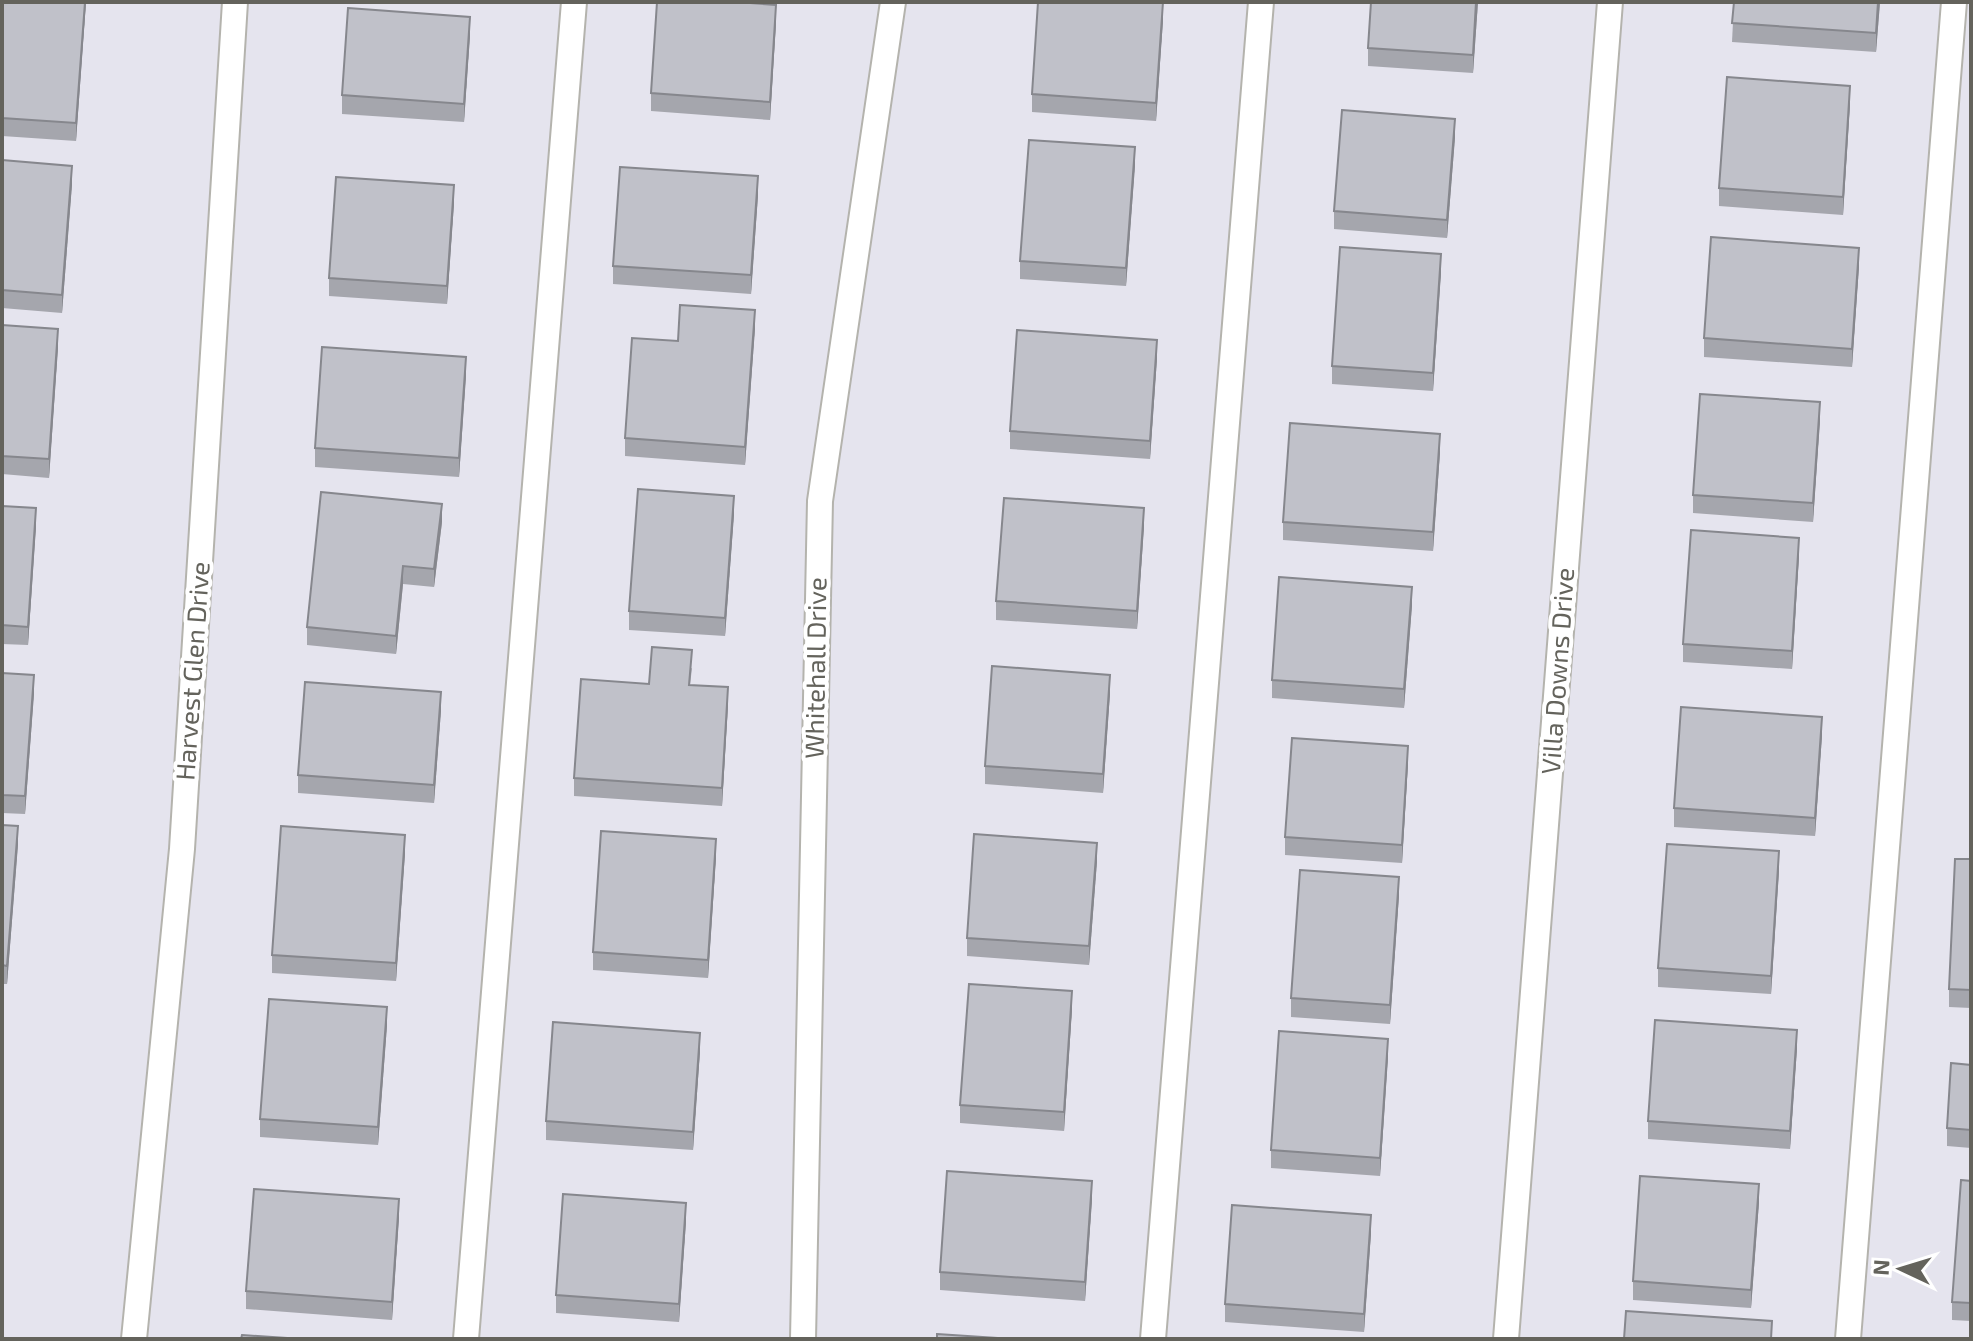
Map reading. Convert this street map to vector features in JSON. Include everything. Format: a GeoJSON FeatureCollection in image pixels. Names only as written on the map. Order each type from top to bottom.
{"type":"FeatureCollection","features":[{"type":"Feature","properties":{"kind":"street","name":"Harvest Glen Drive"},"geometry":{"type":"LineString","coordinates":[[134,1339],[182,849],[235,2]]}},
{"type":"Feature","properties":{"kind":"street"},"geometry":{"type":"LineString","coordinates":[[466,1339],[574,2]]}},
{"type":"Feature","properties":{"kind":"street","name":"Whitehall Drive"},"geometry":{"type":"LineString","coordinates":[[803,1339],[820,501],[893,2]]}},
{"type":"Feature","properties":{"kind":"street"},"geometry":{"type":"LineString","coordinates":[[1153,1339],[1261,2]]}},
{"type":"Feature","properties":{"kind":"street","name":"Villa Downs Drive"},"geometry":{"type":"LineString","coordinates":[[1506,1339],[1610,2]]}},
{"type":"Feature","properties":{"kind":"street"},"geometry":{"type":"LineString","coordinates":[[1848,1339],[1954,2]]}},
{"type":"Feature","properties":{"kind":"building"},"geometry":{"type":"Polygon","coordinates":[[[2,2],[85,2],[76,123],[2,118],[2,2]]]}},
{"type":"Feature","properties":{"kind":"building"},"geometry":{"type":"Polygon","coordinates":[[[657,2],[776,5],[770,102],[651,93],[657,2]]]}},
{"type":"Feature","properties":{"kind":"building"},"geometry":{"type":"Polygon","coordinates":[[[1038,2],[1163,2],[1156,103],[1032,94],[1038,2]]]}},
{"type":"Feature","properties":{"kind":"building"},"geometry":{"type":"Polygon","coordinates":[[[1371,2],[1476,2],[1473,55],[1368,48],[1371,2]]]}},
{"type":"Feature","properties":{"kind":"building"},"geometry":{"type":"Polygon","coordinates":[[[1734,2],[1878,2],[1876,33],[1732,23],[1734,2]]]}},
{"type":"Feature","properties":{"kind":"building"},"geometry":{"type":"Polygon","coordinates":[[[348,8],[470,17],[464,104],[342,95],[348,8]]]}},
{"type":"Feature","properties":{"kind":"building"},"geometry":{"type":"Polygon","coordinates":[[[1727,77],[1850,86],[1843,197],[1719,188],[1727,77]]]}},
{"type":"Feature","properties":{"kind":"building"},"geometry":{"type":"Polygon","coordinates":[[[1342,110],[1455,119],[1447,220],[1334,211],[1342,110]]]}},
{"type":"Feature","properties":{"kind":"building"},"geometry":{"type":"Polygon","coordinates":[[[1029,140],[1135,147],[1126,268],[1020,261],[1029,140]]]}},
{"type":"Feature","properties":{"kind":"building"},"geometry":{"type":"Polygon","coordinates":[[[2,160],[72,166],[62,295],[2,290],[2,160]]]}},
{"type":"Feature","properties":{"kind":"building"},"geometry":{"type":"Polygon","coordinates":[[[620,167],[758,176],[751,275],[613,266],[620,167]]]}},
{"type":"Feature","properties":{"kind":"building"},"geometry":{"type":"Polygon","coordinates":[[[336,177],[454,185],[447,286],[329,278],[336,177]]]}},
{"type":"Feature","properties":{"kind":"building"},"geometry":{"type":"Polygon","coordinates":[[[1711,237],[1859,248],[1852,349],[1704,338],[1711,237]]]}},
{"type":"Feature","properties":{"kind":"building"},"geometry":{"type":"Polygon","coordinates":[[[1340,247],[1441,254],[1433,373],[1332,366],[1340,247]]]}},
{"type":"Feature","properties":{"kind":"building"},"geometry":{"type":"Polygon","coordinates":[[[680,305],[755,310],[745,447],[625,438],[632,338],[678,341],[680,305]]]}},
{"type":"Feature","properties":{"kind":"building"},"geometry":{"type":"Polygon","coordinates":[[[2,325],[58,329],[49,459],[2,456],[2,325]]]}},
{"type":"Feature","properties":{"kind":"building"},"geometry":{"type":"Polygon","coordinates":[[[1017,330],[1157,340],[1150,441],[1010,431],[1017,330]]]}},
{"type":"Feature","properties":{"kind":"building"},"geometry":{"type":"Polygon","coordinates":[[[322,347],[466,357],[459,458],[315,448],[322,347]]]}},
{"type":"Feature","properties":{"kind":"building"},"geometry":{"type":"Polygon","coordinates":[[[1700,394],[1820,402],[1813,503],[1693,495],[1700,394]]]}},
{"type":"Feature","properties":{"kind":"building"},"geometry":{"type":"Polygon","coordinates":[[[1290,423],[1440,434],[1433,532],[1283,522],[1290,423]]]}},
{"type":"Feature","properties":{"kind":"building"},"geometry":{"type":"Polygon","coordinates":[[[638,489],[734,496],[725,618],[629,611],[638,489]]]}},
{"type":"Feature","properties":{"kind":"building"},"geometry":{"type":"Polygon","coordinates":[[[321,492],[442,504],[434,569],[403,566],[396,636],[307,627],[321,492]]]}},
{"type":"Feature","properties":{"kind":"building"},"geometry":{"type":"Polygon","coordinates":[[[1004,498],[1144,508],[1137,611],[996,601],[1004,498]]]}},
{"type":"Feature","properties":{"kind":"building"},"geometry":{"type":"Polygon","coordinates":[[[2,506],[36,508],[28,627],[2,625],[2,506]]]}},
{"type":"Feature","properties":{"kind":"building"},"geometry":{"type":"Polygon","coordinates":[[[1691,530],[1799,538],[1792,651],[1683,644],[1691,530]]]}},
{"type":"Feature","properties":{"kind":"building"},"geometry":{"type":"Polygon","coordinates":[[[1279,577],[1412,587],[1404,689],[1272,680],[1279,577]]]}},
{"type":"Feature","properties":{"kind":"building"},"geometry":{"type":"Polygon","coordinates":[[[652,647],[692,650],[689,685],[728,687],[722,788],[574,778],[581,679],[649,684],[652,647]]]}},
{"type":"Feature","properties":{"kind":"building"},"geometry":{"type":"Polygon","coordinates":[[[992,666],[1110,675],[1103,774],[985,766],[992,666]]]}},
{"type":"Feature","properties":{"kind":"building"},"geometry":{"type":"Polygon","coordinates":[[[2,673],[34,675],[25,796],[2,795],[2,673]]]}},
{"type":"Feature","properties":{"kind":"building"},"geometry":{"type":"Polygon","coordinates":[[[305,682],[441,692],[434,785],[298,775],[305,682]]]}},
{"type":"Feature","properties":{"kind":"building"},"geometry":{"type":"Polygon","coordinates":[[[1681,707],[1822,717],[1815,818],[1674,808],[1681,707]]]}},
{"type":"Feature","properties":{"kind":"building"},"geometry":{"type":"Polygon","coordinates":[[[1292,738],[1408,746],[1402,845],[1285,837],[1292,738]]]}},
{"type":"Feature","properties":{"kind":"building"},"geometry":{"type":"Polygon","coordinates":[[[2,825],[18,826],[7,966],[2,965],[2,825]]]}},
{"type":"Feature","properties":{"kind":"building"},"geometry":{"type":"Polygon","coordinates":[[[281,826],[405,835],[396,963],[272,955],[281,826]]]}},
{"type":"Feature","properties":{"kind":"building"},"geometry":{"type":"Polygon","coordinates":[[[601,831],[716,839],[708,960],[593,952],[601,831]]]}},
{"type":"Feature","properties":{"kind":"building"},"geometry":{"type":"Polygon","coordinates":[[[974,834],[1097,843],[1089,946],[967,938],[974,834]]]}},
{"type":"Feature","properties":{"kind":"building"},"geometry":{"type":"Polygon","coordinates":[[[1667,844],[1779,851],[1771,976],[1658,968],[1667,844]]]}},
{"type":"Feature","properties":{"kind":"building"},"geometry":{"type":"Polygon","coordinates":[[[1955,859],[1971,859],[1971,990],[1949,989],[1955,859]]]}},
{"type":"Feature","properties":{"kind":"building"},"geometry":{"type":"Polygon","coordinates":[[[1300,870],[1399,877],[1390,1005],[1291,998],[1300,870]]]}},
{"type":"Feature","properties":{"kind":"building"},"geometry":{"type":"Polygon","coordinates":[[[969,984],[1072,991],[1064,1112],[960,1105],[969,984]]]}},
{"type":"Feature","properties":{"kind":"building"},"geometry":{"type":"Polygon","coordinates":[[[269,999],[387,1007],[378,1127],[260,1119],[269,999]]]}},
{"type":"Feature","properties":{"kind":"building"},"geometry":{"type":"Polygon","coordinates":[[[1655,1020],[1797,1030],[1790,1131],[1648,1121],[1655,1020]]]}},
{"type":"Feature","properties":{"kind":"building"},"geometry":{"type":"Polygon","coordinates":[[[553,1022],[700,1033],[693,1132],[546,1121],[553,1022]]]}},
{"type":"Feature","properties":{"kind":"building"},"geometry":{"type":"Polygon","coordinates":[[[1279,1031],[1388,1039],[1380,1158],[1271,1150],[1279,1031]]]}},
{"type":"Feature","properties":{"kind":"building"},"geometry":{"type":"Polygon","coordinates":[[[1951,1063],[1971,1065],[1971,1130],[1947,1128],[1951,1063]]]}},
{"type":"Feature","properties":{"kind":"building"},"geometry":{"type":"Polygon","coordinates":[[[947,1171],[1092,1181],[1085,1282],[940,1272],[947,1171]]]}},
{"type":"Feature","properties":{"kind":"building"},"geometry":{"type":"Polygon","coordinates":[[[1640,1176],[1759,1184],[1751,1290],[1633,1281],[1640,1176]]]}},
{"type":"Feature","properties":{"kind":"building"},"geometry":{"type":"Polygon","coordinates":[[[1961,1180],[1971,1181],[1971,1303],[1952,1302],[1961,1180]]]}},
{"type":"Feature","properties":{"kind":"building"},"geometry":{"type":"Polygon","coordinates":[[[254,1189],[399,1199],[392,1302],[246,1291],[254,1189]]]}},
{"type":"Feature","properties":{"kind":"building"},"geometry":{"type":"Polygon","coordinates":[[[563,1194],[686,1203],[679,1304],[556,1295],[563,1194]]]}},
{"type":"Feature","properties":{"kind":"building"},"geometry":{"type":"Polygon","coordinates":[[[1232,1205],[1371,1215],[1364,1314],[1225,1304],[1232,1205]]]}},
{"type":"Feature","properties":{"kind":"building"},"geometry":{"type":"Polygon","coordinates":[[[1626,1311],[1772,1321],[1771,1339],[1624,1339],[1626,1311]]]}},
{"type":"Feature","properties":{"kind":"building"},"geometry":{"type":"Polygon","coordinates":[[[937,1334],[1013,1339],[937,1339],[937,1334]]]}},
{"type":"Feature","properties":{"kind":"building"},"geometry":{"type":"Polygon","coordinates":[[[242,1335],[302,1339],[241,1339],[242,1335]]]}}]}
